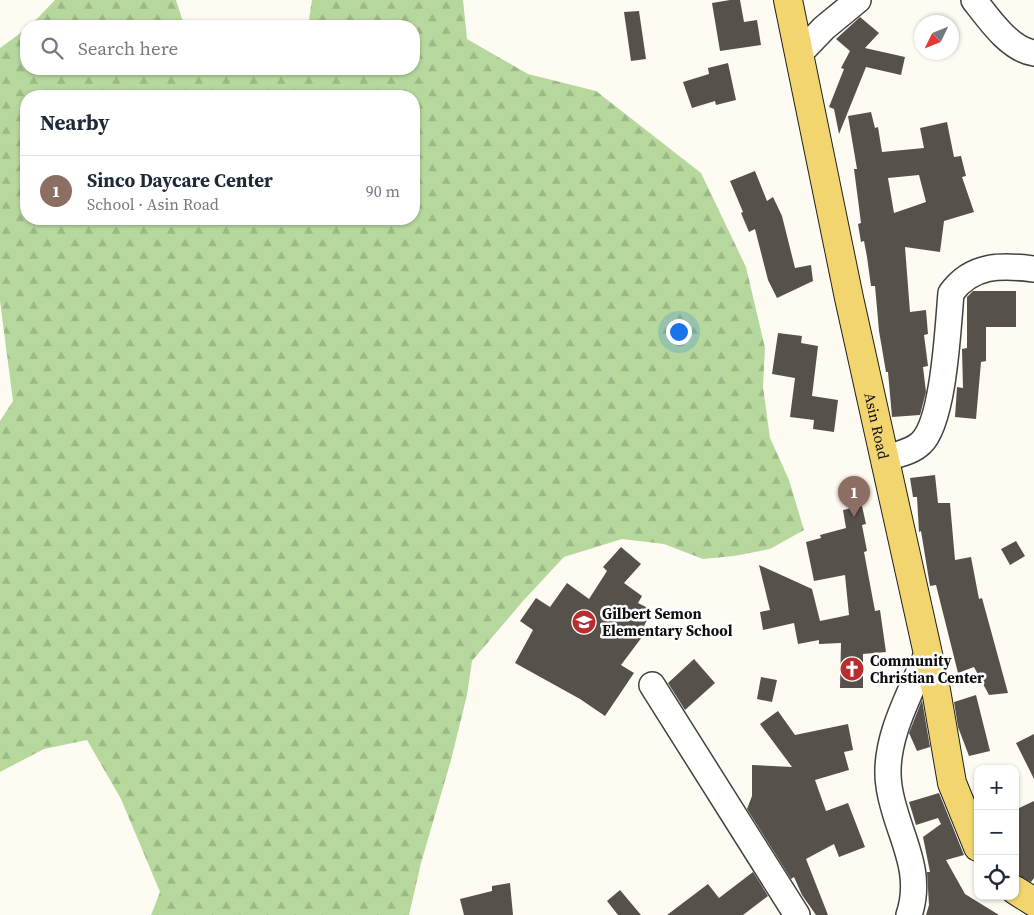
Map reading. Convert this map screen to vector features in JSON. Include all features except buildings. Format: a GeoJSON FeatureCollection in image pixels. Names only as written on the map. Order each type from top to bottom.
{"type":"FeatureCollection","features":[{"type":"Feature","properties":{"kind":"main road","name":"Asin Road"},"geometry":{"type":"LineString","coordinates":[[788,0],[849,298],[928,652],[952,784],[974,837]]}},
{"type":"Feature","properties":{"kind":"main road"},"geometry":{"type":"LineString","coordinates":[[1019,893],[1034,902]]}},
{"type":"Feature","properties":{"kind":"street"},"geometry":{"type":"LineString","coordinates":[[800,53],[831,22],[858,0]]}},
{"type":"Feature","properties":{"kind":"street"},"geometry":{"type":"LineString","coordinates":[[974,0],[1008,38],[1024,52],[1034,53]]}},
{"type":"Feature","properties":{"kind":"street"},"geometry":{"type":"LineString","coordinates":[[886,458],[914,450],[930,431],[939,399],[951,293],[959,282],[974,272],[991,266],[1034,269]]}},
{"type":"Feature","properties":{"kind":"street"},"geometry":{"type":"LineString","coordinates":[[909,915],[913,904],[914,883],[906,840],[893,807],[888,785],[889,758],[896,731],[928,652]]}},
{"type":"Feature","properties":{"kind":"street"},"geometry":{"type":"LineString","coordinates":[[652,685],[798,915]]}},
{"type":"Feature","properties":{"kind":"green space"},"geometry":{"type":"Polygon","coordinates":[[[55,0],[176,0],[182,20],[36,20],[55,0]]]}},
{"type":"Feature","properties":{"kind":"green space"},"geometry":{"type":"Polygon","coordinates":[[[312,0],[463,0],[467,39],[528,74],[596,91],[701,173],[746,267],[765,348],[763,387],[770,438],[789,480],[804,530],[770,549],[734,556],[703,559],[664,544],[622,539],[564,557],[523,601],[472,661],[467,695],[451,760],[421,863],[409,915],[151,915],[160,892],[121,799],[87,740],[44,749],[0,772],[0,421],[13,401],[0,301],[0,48],[20,33],[20,75],[420,75],[420,20],[309,20],[312,0]]]}},
{"type":"Feature","properties":{"kind":"place","name":"Sinco Daycare Center"},"geometry":{"type":"Point","coordinates":[854,517]}},
{"type":"Feature","properties":{"kind":"place","name":"Gilbert Semon Elementary School"},"geometry":{"type":"Point","coordinates":[584,622]}},
{"type":"Feature","properties":{"kind":"place","name":"Community Christian Center"},"geometry":{"type":"Point","coordinates":[852,669]}}]}
